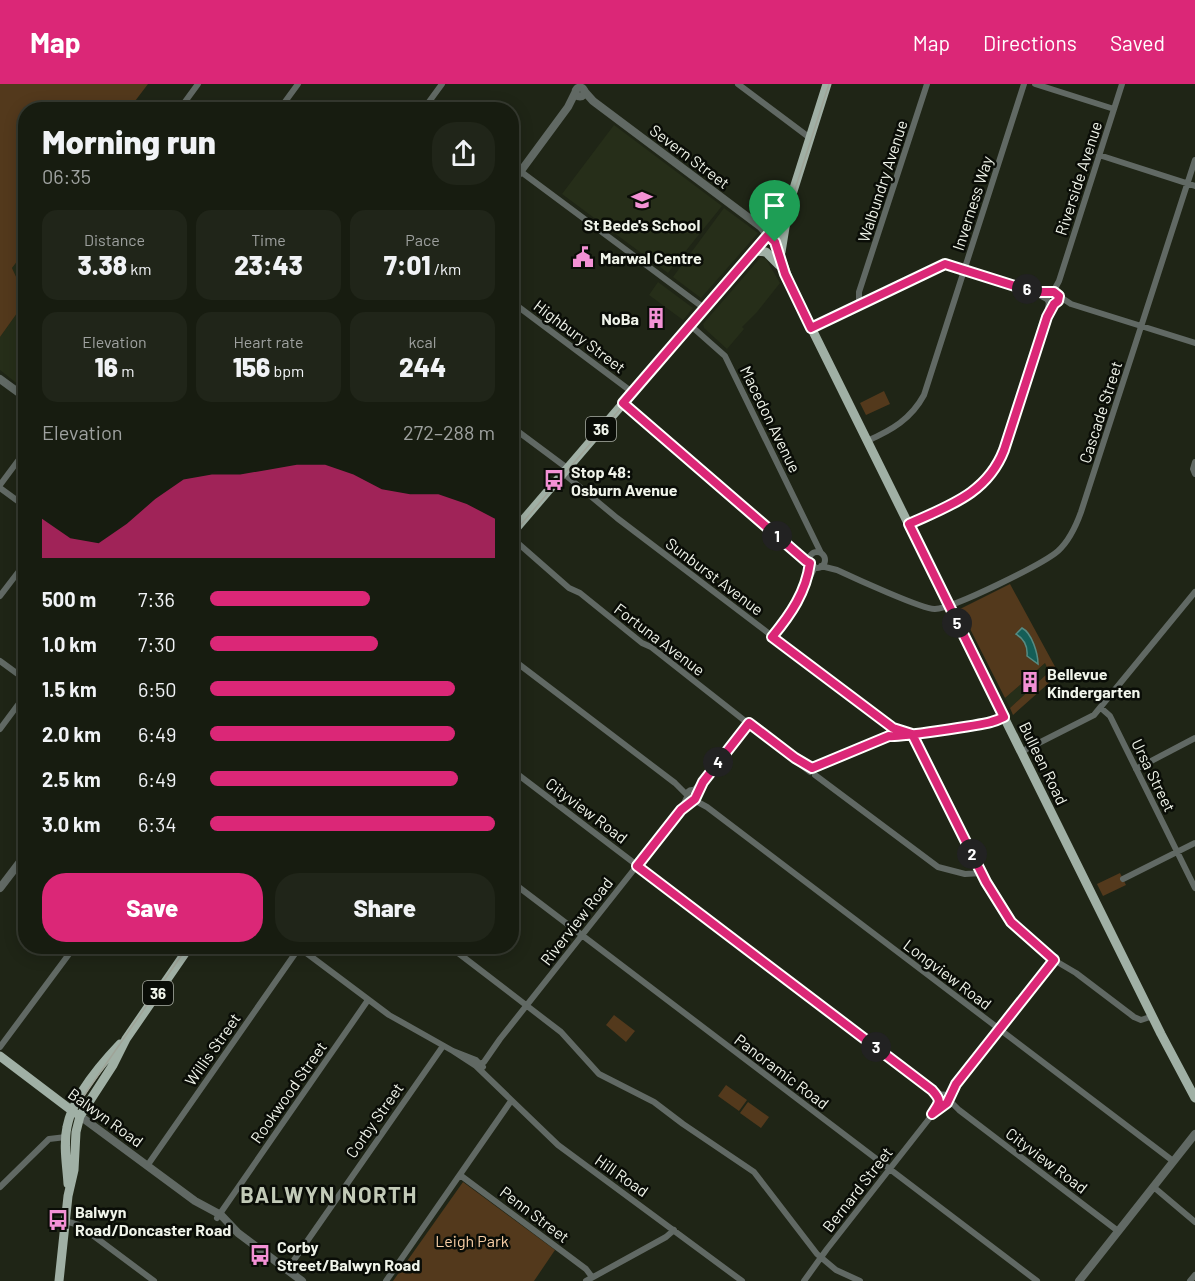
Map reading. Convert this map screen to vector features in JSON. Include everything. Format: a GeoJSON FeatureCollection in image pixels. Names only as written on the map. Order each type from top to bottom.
{"type":"FeatureCollection","features":[{"type":"Feature","properties":{"kind":"main road","name":"36"},"geometry":{"type":"LineString","coordinates":[[519,525],[784,216],[827,84]]}},
{"type":"Feature","properties":{"kind":"main road"},"geometry":{"type":"LineString","coordinates":[[781,267],[782,242],[790,201]]}},
{"type":"Feature","properties":{"kind":"main road","name":"Bulleen Road"},"geometry":{"type":"LineString","coordinates":[[768,235],[777,245],[781,267],[1195,1098]]}},
{"type":"Feature","properties":{"kind":"main road"},"geometry":{"type":"LineString","coordinates":[[755,250],[766,252],[781,267]]}},
{"type":"Feature","properties":{"kind":"main road","name":"36"},"geometry":{"type":"LineString","coordinates":[[68,1196],[66,1137],[76,1113],[101,1066],[126,1039],[184,954]]}},
{"type":"Feature","properties":{"kind":"main road","name":"Balwyn Road"},"geometry":{"type":"LineString","coordinates":[[0,1056],[76,1113]]}},
{"type":"Feature","properties":{"kind":"main road","name":"36"},"geometry":{"type":"LineString","coordinates":[[59,1281],[68,1196],[74,1174],[76,1113]]}},
{"type":"Feature","properties":{"kind":"street"},"geometry":{"type":"LineString","coordinates":[[185,102],[198,84]]}},
{"type":"Feature","properties":{"kind":"street"},"geometry":{"type":"LineString","coordinates":[[285,102],[298,84]]}},
{"type":"Feature","properties":{"kind":"street"},"geometry":{"type":"LineString","coordinates":[[429,102],[442,84]]}},
{"type":"Feature","properties":{"kind":"street"},"geometry":{"type":"LineString","coordinates":[[738,84],[810,138]]}},
{"type":"Feature","properties":{"kind":"street","name":"Walbundry Avenue"},"geometry":{"type":"LineString","coordinates":[[859,304],[858,296],[927,84]]}},
{"type":"Feature","properties":{"kind":"street","name":"Inverness Way"},"geometry":{"type":"LineString","coordinates":[[867,441],[901,423],[920,403],[1024,84]]}},
{"type":"Feature","properties":{"kind":"street"},"geometry":{"type":"LineString","coordinates":[[1035,84],[1114,109]]}},
{"type":"Feature","properties":{"kind":"street","name":"Riverside Avenue"},"geometry":{"type":"LineString","coordinates":[[909,524],[971,493],[985,483],[996,468],[1004,450],[1122,84]]}},
{"type":"Feature","properties":{"kind":"street"},"geometry":{"type":"LineString","coordinates":[[579,89],[520,171],[704,308]]}},
{"type":"Feature","properties":{"kind":"street","name":"Severn Street"},"geometry":{"type":"LineString","coordinates":[[579,89],[763,228],[768,235]]}},
{"type":"Feature","properties":{"kind":"street"},"geometry":{"type":"LineString","coordinates":[[1099,155],[1195,186]]}},
{"type":"Feature","properties":{"kind":"street","name":"Cascade Street"},"geometry":{"type":"LineString","coordinates":[[949,605],[1042,561],[1058,550],[1070,536],[1082,512],[1195,159]]}},
{"type":"Feature","properties":{"kind":"street"},"geometry":{"type":"LineString","coordinates":[[811,328],[940,265],[948,264],[1195,344]]}},
{"type":"Feature","properties":{"kind":"street"},"geometry":{"type":"LineString","coordinates":[[862,286],[868,300]]}},
{"type":"Feature","properties":{"kind":"street","name":"Highbury Street"},"geometry":{"type":"LineString","coordinates":[[519,307],[632,392]]}},
{"type":"Feature","properties":{"kind":"street","name":"Macedon Avenue"},"geometry":{"type":"LineString","coordinates":[[690,325],[725,356],[814,535],[820,555],[837,570]]}},
{"type":"Feature","properties":{"kind":"street"},"geometry":{"type":"LineString","coordinates":[[0,379],[18,392]]}},
{"type":"Feature","properties":{"kind":"street"},"geometry":{"type":"LineString","coordinates":[[623,403],[798,554],[813,564]]}},
{"type":"Feature","properties":{"kind":"street","name":"Sunburst Avenue"},"geometry":{"type":"LineString","coordinates":[[519,433],[617,518],[882,720],[892,732]]}},
{"type":"Feature","properties":{"kind":"street"},"geometry":{"type":"LineString","coordinates":[[18,461],[0,486],[18,501]]}},
{"type":"Feature","properties":{"kind":"street"},"geometry":{"type":"LineString","coordinates":[[1195,462],[1193,469],[1195,474]]}},
{"type":"Feature","properties":{"kind":"street","name":"Fortuna Avenue"},"geometry":{"type":"LineString","coordinates":[[519,544],[569,588],[578,591],[642,644],[651,647],[938,867],[965,874],[981,873]]}},
{"type":"Feature","properties":{"kind":"street"},"geometry":{"type":"LineString","coordinates":[[813,564],[820,555]]}},
{"type":"Feature","properties":{"kind":"street"},"geometry":{"type":"LineString","coordinates":[[772,637],[796,605],[813,564],[820,555]]}},
{"type":"Feature","properties":{"kind":"street","name":"Macedon Avenue"},"geometry":{"type":"LineString","coordinates":[[813,564],[837,570],[930,608],[949,605]]}},
{"type":"Feature","properties":{"kind":"street"},"geometry":{"type":"LineString","coordinates":[[0,596],[18,572]]}},
{"type":"Feature","properties":{"kind":"street"},"geometry":{"type":"LineString","coordinates":[[1021,752],[1090,717],[1101,708],[1195,592]]}},
{"type":"Feature","properties":{"kind":"street"},"geometry":{"type":"LineString","coordinates":[[0,661],[18,674]]}},
{"type":"Feature","properties":{"kind":"street","name":"Longview Road"},"geometry":{"type":"LineString","coordinates":[[519,664],[1173,1161]]}},
{"type":"Feature","properties":{"kind":"street"},"geometry":{"type":"LineString","coordinates":[[0,729],[18,705]]}},
{"type":"Feature","properties":{"kind":"street","name":"Ursa Street"},"geometry":{"type":"LineString","coordinates":[[1101,708],[1110,716],[1195,888]]}},
{"type":"Feature","properties":{"kind":"street"},"geometry":{"type":"LineString","coordinates":[[815,771],[892,732],[912,734],[988,723],[1004,717]]}},
{"type":"Feature","properties":{"kind":"street","name":"Riverview Road"},"geometry":{"type":"LineString","coordinates":[[478,1064],[749,723]]}},
{"type":"Feature","properties":{"kind":"street"},"geometry":{"type":"LineString","coordinates":[[912,734],[981,873],[1008,920],[1137,1019],[1143,1020],[1153,1016]]}},
{"type":"Feature","properties":{"kind":"street"},"geometry":{"type":"LineString","coordinates":[[1136,769],[1195,738]]}},
{"type":"Feature","properties":{"kind":"street","name":"Cityview Road"},"geometry":{"type":"LineString","coordinates":[[519,775],[1118,1231]]}},
{"type":"Feature","properties":{"kind":"street"},"geometry":{"type":"LineString","coordinates":[[1123,879],[1195,843]]}},
{"type":"Feature","properties":{"kind":"street"},"geometry":{"type":"LineString","coordinates":[[0,888],[18,864]]}},
{"type":"Feature","properties":{"kind":"street","name":"Panoramic Road"},"geometry":{"type":"LineString","coordinates":[[519,887],[1037,1281]]}},
{"type":"Feature","properties":{"kind":"street"},"geometry":{"type":"LineString","coordinates":[[0,1047],[69,954]]}},
{"type":"Feature","properties":{"kind":"street","name":"Willis Street"},"geometry":{"type":"LineString","coordinates":[[147,1166],[293,954]]}},
{"type":"Feature","properties":{"kind":"street","name":"Hill Road"},"geometry":{"type":"LineString","coordinates":[[307,954],[389,1015],[453,1051],[462,1059],[478,1064],[493,1083],[567,1153],[742,1281]]}},
{"type":"Feature","properties":{"kind":"street"},"geometry":{"type":"LineString","coordinates":[[459,954],[566,1036],[599,1074],[654,1102],[754,1172],[821,1257],[836,1270],[860,1281]]}},
{"type":"Feature","properties":{"kind":"street","name":"Bernard Street"},"geometry":{"type":"LineString","coordinates":[[804,1281],[1055,958]]}},
{"type":"Feature","properties":{"kind":"street","name":"Rookwood Street"},"geometry":{"type":"LineString","coordinates":[[219,1215],[368,1000]]}},
{"type":"Feature","properties":{"kind":"street","name":"Corby Street"},"geometry":{"type":"LineString","coordinates":[[287,1270],[443,1046]]}},
{"type":"Feature","properties":{"kind":"street"},"geometry":{"type":"LineString","coordinates":[[386,1281],[511,1101]]}},
{"type":"Feature","properties":{"kind":"street","name":"Balwyn Road"},"geometry":{"type":"LineString","coordinates":[[76,1113],[195,1201],[205,1212],[219,1215],[226,1228],[238,1233],[302,1281]]}},
{"type":"Feature","properties":{"kind":"street"},"geometry":{"type":"LineString","coordinates":[[1079,1281],[1140,1204],[1154,1190],[1163,1174],[1195,1134]]}},
{"type":"Feature","properties":{"kind":"street"},"geometry":{"type":"LineString","coordinates":[[0,1187],[49,1139],[66,1137]]}},
{"type":"Feature","properties":{"kind":"street","name":"Penn Street"},"geometry":{"type":"LineString","coordinates":[[459,1175],[586,1269],[589,1279]]}},
{"type":"Feature","properties":{"kind":"street"},"geometry":{"type":"LineString","coordinates":[[1154,1190],[1195,1222]]}},
{"type":"Feature","properties":{"kind":"street"},"geometry":{"type":"LineString","coordinates":[[65,1221],[82,1227],[154,1281]]}},
{"type":"Feature","properties":{"kind":"street"},"geometry":{"type":"LineString","coordinates":[[589,1279],[666,1238],[674,1230]]}},
{"type":"Feature","properties":{"kind":"street"},"geometry":{"type":"LineString","coordinates":[[1190,1281],[1195,1275]]}},
{"type":"Feature","properties":{"kind":"shaded area","name":"St Bede's School"},"geometry":{"type":"Polygon","coordinates":[[[614,125],[722,206],[668,273],[562,194],[614,125]]]}},
{"type":"Feature","properties":{"kind":"shaded area"},"geometry":{"type":"Polygon","coordinates":[[[724,208],[758,233],[701,298],[673,277],[724,208]]]}},
{"type":"Feature","properties":{"kind":"shaded area"},"geometry":{"type":"Polygon","coordinates":[[[761,257],[766,259],[780,283],[742,327],[744,329],[727,349],[704,328],[703,324],[761,257]]]}},
{"type":"Feature","properties":{"kind":"shaded area"},"geometry":{"type":"Polygon","coordinates":[[[18,260],[18,281],[12,268],[18,260]]]}},
{"type":"Feature","properties":{"kind":"shaded area"},"geometry":{"type":"Polygon","coordinates":[[[658,282],[693,308],[683,320],[649,295],[658,282]]]}},
{"type":"Feature","properties":{"kind":"shaded area"},"geometry":{"type":"Polygon","coordinates":[[[18,312],[18,384],[0,370],[0,337],[18,312]]]}},
{"type":"Feature","properties":{"kind":"shaded area"},"geometry":{"type":"Polygon","coordinates":[[[1045,663],[1049,672],[1010,708],[1005,698],[1045,663]]]}},
{"type":"Feature","properties":{"kind":"green space"},"geometry":{"type":"Polygon","coordinates":[[[0,84],[148,84],[134,102],[18,102],[18,260],[12,268],[18,281],[18,312],[0,337],[0,84]]]}},
{"type":"Feature","properties":{"kind":"green space"},"geometry":{"type":"Polygon","coordinates":[[[884,391],[890,404],[866,415],[860,403],[884,391]]]}},
{"type":"Feature","properties":{"kind":"green space"},"geometry":{"type":"Polygon","coordinates":[[[1010,584],[1059,674],[1013,715],[1010,708],[1049,672],[1045,663],[1005,698],[960,609],[1010,584]]]}},
{"type":"Feature","properties":{"kind":"green space"},"geometry":{"type":"Polygon","coordinates":[[[1120,873],[1126,885],[1103,896],[1097,884],[1120,873]]]}},
{"type":"Feature","properties":{"kind":"green space"},"geometry":{"type":"Polygon","coordinates":[[[614,1015],[635,1031],[626,1042],[606,1025],[614,1015]]]}},
{"type":"Feature","properties":{"kind":"green space"},"geometry":{"type":"Polygon","coordinates":[[[726,1085],[747,1100],[739,1111],[718,1096],[726,1085]]]}},
{"type":"Feature","properties":{"kind":"green space"},"geometry":{"type":"Polygon","coordinates":[[[748,1102],[769,1117],[761,1128],[740,1113],[748,1102]]]}},
{"type":"Feature","properties":{"kind":"green space","name":"Leigh Park"},"geometry":{"type":"Polygon","coordinates":[[[463,1182],[555,1250],[534,1281],[393,1281],[463,1182]]]}},
{"type":"Feature","properties":{"kind":"water"},"geometry":{"type":"Polygon","coordinates":[[[1022,628],[1036,650],[1038,664],[1027,656],[1025,643],[1016,634],[1022,628]]]}},
{"type":"Feature","properties":{"kind":"tram line"},"geometry":{"type":"LineString","coordinates":[[519,527],[783,219],[789,208],[829,84]]}},
{"type":"Feature","properties":{"kind":"tram line"},"geometry":{"type":"LineString","coordinates":[[81,1100],[182,954]]}},
{"type":"Feature","properties":{"kind":"place","name":"St Bede's School"},"geometry":{"type":"Point","coordinates":[642,200]}},
{"type":"Feature","properties":{"kind":"place","name":"Marwal Centre"},"geometry":{"type":"Point","coordinates":[583,257]}},
{"type":"Feature","properties":{"kind":"place","name":"NoBa"},"geometry":{"type":"Point","coordinates":[656,318]}},
{"type":"Feature","properties":{"kind":"place","name":"Stop 48: Osburn Avenue"},"geometry":{"type":"Point","coordinates":[554,480]}},
{"type":"Feature","properties":{"kind":"place","name":"Bellevue Kindergarten"},"geometry":{"type":"Point","coordinates":[1030,682]}},
{"type":"Feature","properties":{"kind":"place","name":"Balwyn Road/Doncaster Road"},"geometry":{"type":"Point","coordinates":[58,1220]}},
{"type":"Feature","properties":{"kind":"place","name":"Corby Street/Balwyn Road"},"geometry":{"type":"Point","coordinates":[260,1255]}},
{"type":"Feature","properties":{"kind":"district","name":"BALWYN NORTH"},"geometry":{"type":"Point","coordinates":[329,1194]}},
{"type":"Feature","properties":{"kind":"route"},"geometry":{"type":"LineString","coordinates":[[775,242],[768,235],[623,403],[810,563],[807,580],[799,600],[772,637],[897,731],[912,734],[986,882],[1006,916],[1054,960],[956,1084],[947,1103],[932,1114],[940,1101],[932,1090],[637,866],[681,810],[695,799],[703,782],[749,723],[795,758],[815,768],[889,736],[899,737],[912,734],[988,723],[1004,717],[909,524],[971,493],[991,476],[1004,450],[1047,317],[1059,300],[1059,296],[1054,292],[1049,294],[1034,292],[945,264],[934,267],[811,328],[785,274],[775,242]]}}]}
